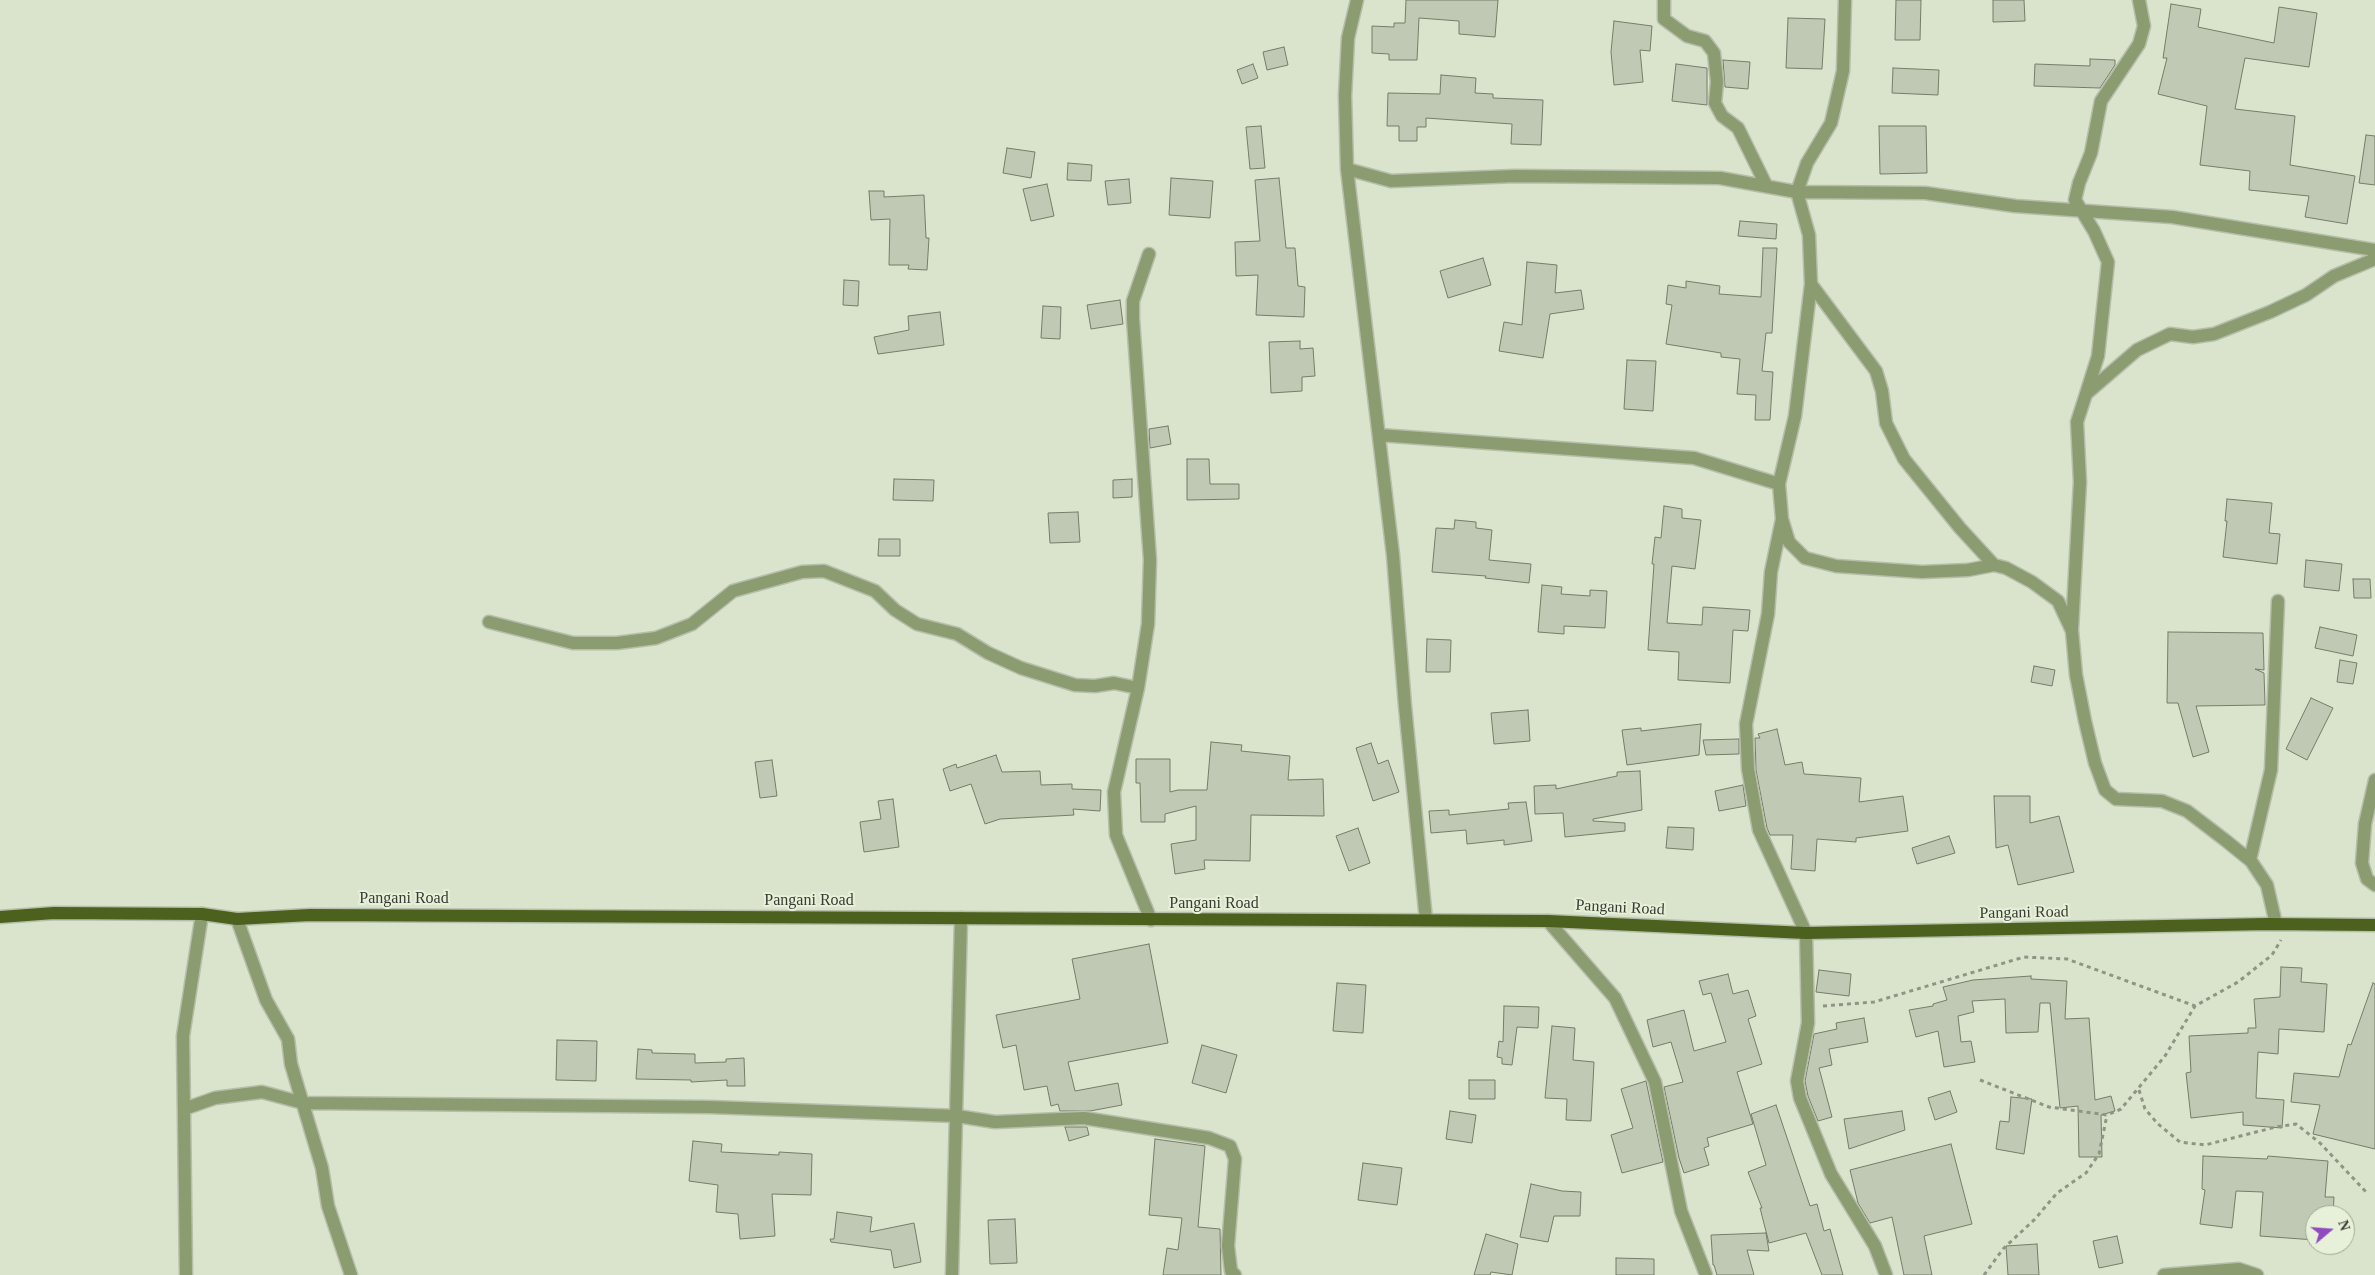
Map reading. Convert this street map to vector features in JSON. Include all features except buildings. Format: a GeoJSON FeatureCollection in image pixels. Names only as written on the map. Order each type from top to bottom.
{"type":"FeatureCollection","features":[{"type":"Feature","properties":{"kind":"main road","name":"Pangani Road"},"geometry":{"type":"LineString","coordinates":[[0,917],[54,913],[202,914],[237,919],[310,915],[1548,921],[1806,932],[2276,924],[2375,925]]}},
{"type":"Feature","properties":{"kind":"street"},"geometry":{"type":"LineString","coordinates":[[1357,0],[1348,38],[1345,96],[1347,170],[1394,554],[1405,706],[1426,920]]}},
{"type":"Feature","properties":{"kind":"street"},"geometry":{"type":"LineString","coordinates":[[1664,0],[1664,20],[1687,36],[1705,41],[1714,53],[1717,82],[1714,103],[1722,116],[1738,128],[1766,185]]}},
{"type":"Feature","properties":{"kind":"street"},"geometry":{"type":"LineString","coordinates":[[1846,0],[1843,71],[1831,124],[1807,163],[1797,192],[1809,235],[1811,284],[1795,416],[1779,484],[1782,519],[1789,542],[1804,558],[1836,566],[1922,572],[1968,570],[1994,565],[2006,568],[2032,582],[2058,601],[2072,631]]}},
{"type":"Feature","properties":{"kind":"street"},"geometry":{"type":"LineString","coordinates":[[2139,0],[2144,26],[2139,44],[2101,101],[2091,153],[2079,183],[2076,200],[2081,212],[2094,231],[2108,262],[2098,356],[2077,422],[2080,482],[2072,631],[2076,675],[2095,763],[2105,790],[2116,799],[2162,801],[2187,811],[2250,860],[2267,884],[2276,924]]}},
{"type":"Feature","properties":{"kind":"street"},"geometry":{"type":"LineString","coordinates":[[1347,170],[1391,181],[1594,176],[1629,179],[1720,178],[1797,192],[1925,193],[2081,212],[2172,217],[2375,250]]}},
{"type":"Feature","properties":{"kind":"street"},"geometry":{"type":"LineString","coordinates":[[1149,254],[1133,302],[1150,560],[1148,624],[1138,688],[1114,792],[1116,835],[1151,920]]}},
{"type":"Feature","properties":{"kind":"street"},"geometry":{"type":"LineString","coordinates":[[2086,394],[2137,350],[2170,334],[2193,338],[2214,334],[2270,312],[2306,295],[2334,276],[2375,260]]}},
{"type":"Feature","properties":{"kind":"street"},"geometry":{"type":"LineString","coordinates":[[1811,284],[1876,371],[1882,391],[1886,423],[1904,459],[1960,528],[1994,565]]}},
{"type":"Feature","properties":{"kind":"street"},"geometry":{"type":"LineString","coordinates":[[1379,435],[1694,458],[1779,484]]}},
{"type":"Feature","properties":{"kind":"street"},"geometry":{"type":"LineString","coordinates":[[1782,519],[1771,572],[1768,614],[1746,724],[1748,769],[1759,830],[1806,932],[1808,1023],[1797,1081],[1800,1098],[1831,1174],[1875,1246],[1886,1275]]}},
{"type":"Feature","properties":{"kind":"street"},"geometry":{"type":"LineString","coordinates":[[489,622],[573,643],[617,643],[656,638],[692,624],[733,591],[802,572],[824,571],[875,591],[894,610],[917,624],[957,634],[988,653],[1021,668],[1075,685],[1095,686],[1114,683],[1138,688]]}},
{"type":"Feature","properties":{"kind":"street"},"geometry":{"type":"LineString","coordinates":[[2250,860],[2271,770],[2278,601]]}},
{"type":"Feature","properties":{"kind":"street"},"geometry":{"type":"LineString","coordinates":[[2375,780],[2365,824],[2362,863],[2367,879],[2375,885]]}},
{"type":"Feature","properties":{"kind":"street"},"geometry":{"type":"LineString","coordinates":[[186,1275],[183,1036],[202,914]]}},
{"type":"Feature","properties":{"kind":"street"},"geometry":{"type":"LineString","coordinates":[[952,1275],[960,918]]}},
{"type":"Feature","properties":{"kind":"street"},"geometry":{"type":"LineString","coordinates":[[237,919],[266,1000],[288,1039],[291,1064],[322,1168],[328,1206],[351,1275]]}},
{"type":"Feature","properties":{"kind":"street"},"geometry":{"type":"LineString","coordinates":[[1548,921],[1615,998],[1655,1082],[1681,1211],[1706,1275]]}},
{"type":"Feature","properties":{"kind":"street"},"geometry":{"type":"LineString","coordinates":[[184,1109],[215,1098],[262,1092],[303,1103],[709,1107],[956,1116],[995,1122],[1084,1118],[1209,1138],[1230,1146],[1235,1158],[1228,1246],[1231,1271],[1234,1275]]}},
{"type":"Feature","properties":{"kind":"street"},"geometry":{"type":"LineString","coordinates":[[2164,1275],[2239,1269],[2256,1275]]}},
{"type":"Feature","properties":{"kind":"path"},"geometry":{"type":"LineString","coordinates":[[1980,1080],[2049,1107],[2107,1115],[2121,1109],[2165,1056],[2196,1006],[2238,982],[2272,955],[2291,924]]}},
{"type":"Feature","properties":{"kind":"path"},"geometry":{"type":"LineString","coordinates":[[1807,1006],[1874,1002],[2024,957],[2067,959],[2196,1006]]}},
{"type":"Feature","properties":{"kind":"path"},"geometry":{"type":"LineString","coordinates":[[2139,1089],[2145,1110],[2158,1124],[2180,1142],[2204,1145],[2276,1127],[2296,1124],[2320,1143],[2368,1194]]}},
{"type":"Feature","properties":{"kind":"path"},"geometry":{"type":"LineString","coordinates":[[1984,1275],[2003,1249],[2035,1219],[2057,1193],[2086,1173],[2099,1154],[2107,1115]]}}]}
